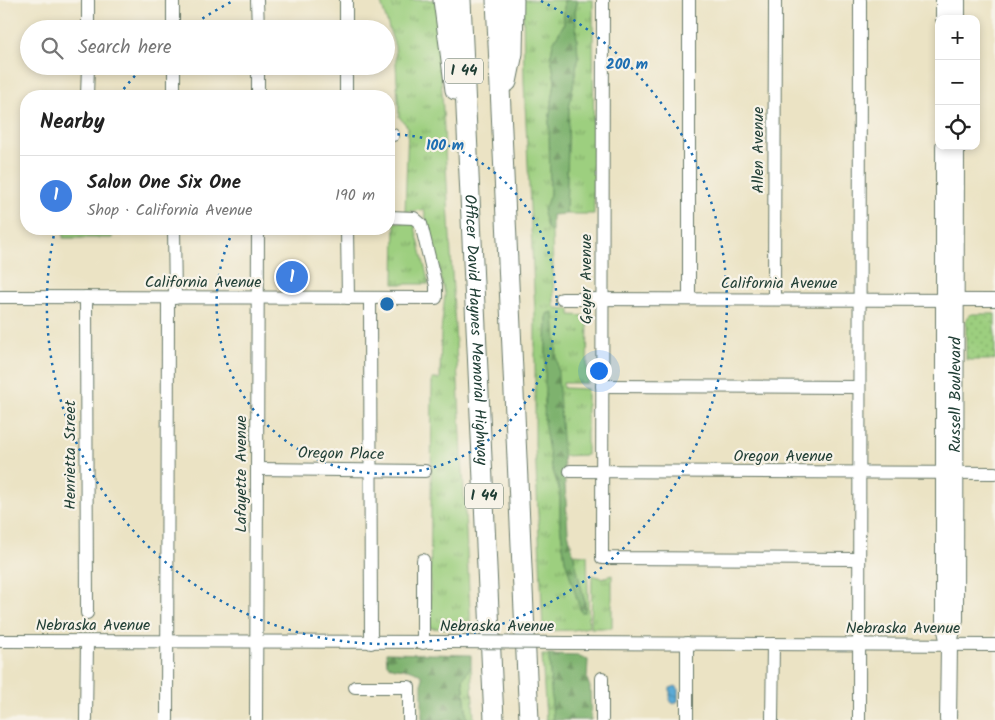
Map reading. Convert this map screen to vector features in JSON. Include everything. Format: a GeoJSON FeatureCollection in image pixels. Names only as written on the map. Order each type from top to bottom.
{"type":"FeatureCollection","features":[{"type":"Feature","properties":{"kind":"highway"},"geometry":{"type":"LineString","coordinates":[[443,0],[454,84],[468,142]]}},
{"type":"Feature","properties":{"kind":"highway","name":"Officer David Haynes Memorial Highway"},"geometry":{"type":"LineString","coordinates":[[461,0],[494,720]]}},
{"type":"Feature","properties":{"kind":"highway","name":"Officer David Haynes Memorial Highway"},"geometry":{"type":"LineString","coordinates":[[496,0],[529,720]]}},
{"type":"Feature","properties":{"kind":"highway"},"geometry":{"type":"LineString","coordinates":[[501,97],[511,71],[514,0]]}},
{"type":"Feature","properties":{"kind":"main road"},"geometry":{"type":"LineString","coordinates":[[944,0],[944,15]]}},
{"type":"Feature","properties":{"kind":"main road"},"geometry":{"type":"LineString","coordinates":[[957,0],[957,15]]}},
{"type":"Feature","properties":{"kind":"main road","name":"Russell Boulevard"},"geometry":{"type":"LineString","coordinates":[[944,150],[950,300],[950,473],[944,621],[949,644],[948,720]]}},
{"type":"Feature","properties":{"kind":"main road","name":"Russell Boulevard"},"geometry":{"type":"LineString","coordinates":[[950,300],[956,150]]}},
{"type":"Feature","properties":{"kind":"street"},"geometry":{"type":"LineString","coordinates":[[88,0],[88,20]]}},
{"type":"Feature","properties":{"kind":"street"},"geometry":{"type":"LineString","coordinates":[[173,0],[174,20]]}},
{"type":"Feature","properties":{"kind":"street"},"geometry":{"type":"LineString","coordinates":[[257,0],[258,20]]}},
{"type":"Feature","properties":{"kind":"street"},"geometry":{"type":"LineString","coordinates":[[346,0],[346,20]]}},
{"type":"Feature","properties":{"kind":"street","name":"Geyer Avenue"},"geometry":{"type":"LineString","coordinates":[[603,0],[602,558],[859,559]]}},
{"type":"Feature","properties":{"kind":"street"},"geometry":{"type":"LineString","coordinates":[[689,0],[689,299]]}},
{"type":"Feature","properties":{"kind":"street","name":"Allen Avenue"},"geometry":{"type":"LineString","coordinates":[[774,299],[775,0]]}},
{"type":"Feature","properties":{"kind":"street"},"geometry":{"type":"LineString","coordinates":[[859,720],[860,0]]}},
{"type":"Feature","properties":{"kind":"street"},"geometry":{"type":"LineString","coordinates":[[87,90],[88,75]]}},
{"type":"Feature","properties":{"kind":"street"},"geometry":{"type":"LineString","coordinates":[[174,75],[174,90]]}},
{"type":"Feature","properties":{"kind":"street"},"geometry":{"type":"LineString","coordinates":[[258,75],[258,90]]}},
{"type":"Feature","properties":{"kind":"street"},"geometry":{"type":"LineString","coordinates":[[346,75],[346,90]]}},
{"type":"Feature","properties":{"kind":"street","name":"California Avenue"},"geometry":{"type":"LineString","coordinates":[[0,297],[436,298],[436,286],[421,224],[414,218],[395,217]]}},
{"type":"Feature","properties":{"kind":"street"},"geometry":{"type":"LineString","coordinates":[[167,720],[171,298],[174,235]]}},
{"type":"Feature","properties":{"kind":"street","name":"Lafayette Avenue"},"geometry":{"type":"LineString","coordinates":[[256,720],[258,235]]}},
{"type":"Feature","properties":{"kind":"street"},"geometry":{"type":"LineString","coordinates":[[347,235],[348,298]]}},
{"type":"Feature","properties":{"kind":"street","name":"Henrietta Street"},"geometry":{"type":"LineString","coordinates":[[86,298],[87,613]]}},
{"type":"Feature","properties":{"kind":"street"},"geometry":{"type":"LineString","coordinates":[[370,298],[371,643]]}},
{"type":"Feature","properties":{"kind":"street","name":"California Avenue"},"geometry":{"type":"LineString","coordinates":[[562,299],[995,300]]}},
{"type":"Feature","properties":{"kind":"street"},"geometry":{"type":"LineString","coordinates":[[602,386],[859,387]]}},
{"type":"Feature","properties":{"kind":"street","name":"Oregon Place"},"geometry":{"type":"LineString","coordinates":[[258,469],[425,471]]}},
{"type":"Feature","properties":{"kind":"street","name":"Oregon Avenue"},"geometry":{"type":"LineString","coordinates":[[570,471],[995,473]]}},
{"type":"Feature","properties":{"kind":"street"},"geometry":{"type":"LineString","coordinates":[[423,560],[423,643]]}},
{"type":"Feature","properties":{"kind":"street","name":"Nebraska Avenue"},"geometry":{"type":"LineString","coordinates":[[0,641],[995,645]]}},
{"type":"Feature","properties":{"kind":"street"},"geometry":{"type":"LineString","coordinates":[[86,720],[87,642]]}},
{"type":"Feature","properties":{"kind":"street"},"geometry":{"type":"LineString","coordinates":[[688,643],[688,720]]}},
{"type":"Feature","properties":{"kind":"street"},"geometry":{"type":"LineString","coordinates":[[772,720],[773,644]]}},
{"type":"Feature","properties":{"kind":"street"},"geometry":{"type":"LineString","coordinates":[[602,678],[602,720]]}},
{"type":"Feature","properties":{"kind":"street"},"geometry":{"type":"LineString","coordinates":[[355,688],[409,687],[409,720]]}},
{"type":"Feature","properties":{"kind":"green space"},"geometry":{"type":"Polygon","coordinates":[[[380,0],[437,0],[471,630],[430,628],[432,379],[440,379],[441,332],[445,294],[424,210],[405,212],[408,127],[399,117],[395,20],[386,20],[380,0]]]}},
{"type":"Feature","properties":{"kind":"green space"},"geometry":{"type":"Polygon","coordinates":[[[523,0],[564,0],[564,24],[553,43],[551,55],[555,82],[549,121],[550,194],[544,213],[547,228],[552,232],[554,306],[556,308],[570,309],[570,315],[588,316],[587,383],[563,383],[563,388],[587,389],[587,455],[562,456],[553,312],[547,314],[545,377],[551,464],[560,492],[560,524],[565,560],[581,611],[586,607],[573,554],[587,555],[589,627],[573,630],[543,631],[535,444],[535,311],[524,82],[523,0]]]}},
{"type":"Feature","properties":{"kind":"green space"},"geometry":{"type":"Polygon","coordinates":[[[564,0],[578,0],[575,12],[578,57],[569,109],[566,214],[552,215],[552,232],[547,228],[543,213],[550,194],[549,121],[555,82],[551,55],[553,43],[564,24],[564,0]]]}},
{"type":"Feature","properties":{"kind":"green space"},"geometry":{"type":"Polygon","coordinates":[[[578,0],[593,0],[594,214],[566,214],[569,109],[578,57],[575,12],[578,0]]]}},
{"type":"Feature","properties":{"kind":"green space"},"geometry":{"type":"Polygon","coordinates":[[[395,222],[414,223],[429,284],[394,284],[395,222]]]}},
{"type":"Feature","properties":{"kind":"green space"},"geometry":{"type":"Polygon","coordinates":[[[63,235],[112,235],[112,238],[63,238],[63,235]]]}},
{"type":"Feature","properties":{"kind":"green space"},"geometry":{"type":"Polygon","coordinates":[[[554,312],[568,532],[586,607],[585,612],[581,612],[565,560],[560,524],[560,492],[551,464],[544,422],[547,314],[554,312]]]}},
{"type":"Feature","properties":{"kind":"green space"},"geometry":{"type":"Polygon","coordinates":[[[971,314],[995,314],[995,360],[966,360],[966,319],[971,314]]]}},
{"type":"Feature","properties":{"kind":"green space"},"geometry":{"type":"Polygon","coordinates":[[[592,575],[602,578],[612,575],[612,628],[591,628],[592,575]]]}},
{"type":"Feature","properties":{"kind":"green space"},"geometry":{"type":"Polygon","coordinates":[[[386,653],[471,655],[471,666],[463,679],[467,720],[422,720],[422,676],[411,670],[391,667],[387,664],[386,653]]]}},
{"type":"Feature","properties":{"kind":"green space"},"geometry":{"type":"Polygon","coordinates":[[[542,655],[549,655],[553,720],[546,720],[542,655]]]}},
{"type":"Feature","properties":{"kind":"green space"},"geometry":{"type":"Polygon","coordinates":[[[549,655],[580,656],[588,660],[587,679],[590,687],[591,720],[553,720],[549,655]]]}},
{"type":"Feature","properties":{"kind":"green space"},"geometry":{"type":"Polygon","coordinates":[[[471,666],[474,720],[467,720],[463,678],[471,666]]]}},
{"type":"Feature","properties":{"kind":"water"},"geometry":{"type":"Polygon","coordinates":[[[676,686],[678,688],[678,701],[674,704],[670,701],[670,688],[676,686]]]}},
{"type":"Feature","properties":{"kind":"place","name":"Salon One Six One"},"geometry":{"type":"Point","coordinates":[292,277]}}]}
